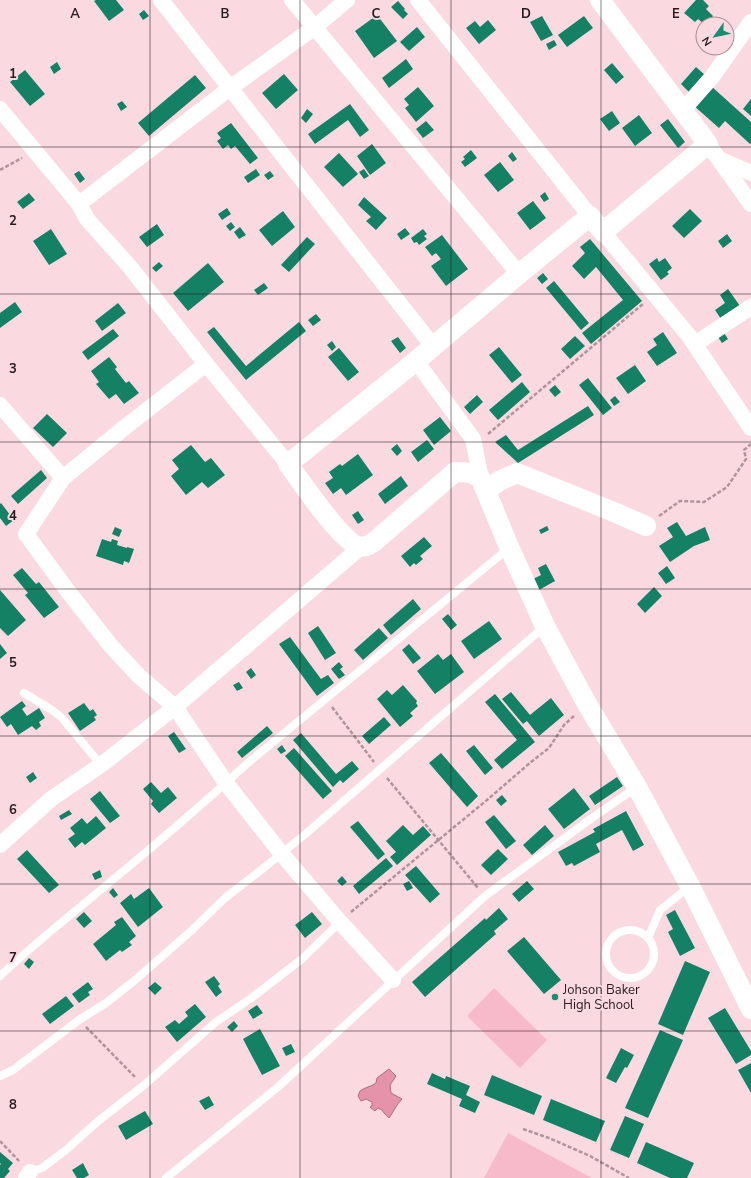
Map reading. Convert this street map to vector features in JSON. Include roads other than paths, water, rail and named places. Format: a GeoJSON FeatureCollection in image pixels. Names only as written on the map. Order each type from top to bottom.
{"type":"FeatureCollection","features":[{"type":"Feature","properties":{"kind":"street"},"geometry":{"type":"LineString","coordinates":[[161,0],[433,346]]}},
{"type":"Feature","properties":{"kind":"street"},"geometry":{"type":"LineString","coordinates":[[292,0],[519,274]]}},
{"type":"Feature","properties":{"kind":"street"},"geometry":{"type":"LineString","coordinates":[[79,204],[230,88],[315,27],[346,0]]}},
{"type":"Feature","properties":{"kind":"street"},"geometry":{"type":"LineString","coordinates":[[418,0],[590,216],[695,344],[751,428]]}},
{"type":"Feature","properties":{"kind":"street"},"geometry":{"type":"LineString","coordinates":[[600,0],[683,110],[751,204]]}},
{"type":"Feature","properties":{"kind":"street"},"geometry":{"type":"LineString","coordinates":[[683,110],[712,77],[751,22]]}},
{"type":"Feature","properties":{"kind":"street"},"geometry":{"type":"LineString","coordinates":[[0,110],[79,204],[87,219],[130,267],[206,364],[288,464],[338,530],[351,542],[361,547]]}},
{"type":"Feature","properties":{"kind":"street"},"geometry":{"type":"LineString","coordinates":[[603,232],[713,152]]}},
{"type":"Feature","properties":{"kind":"street"},"geometry":{"type":"LineString","coordinates":[[713,152],[751,173]]}},
{"type":"Feature","properties":{"kind":"street"},"geometry":{"type":"LineString","coordinates":[[288,464],[416,361],[590,216]]}},
{"type":"Feature","properties":{"kind":"street"},"geometry":{"type":"LineString","coordinates":[[695,344],[751,307]]}},
{"type":"Feature","properties":{"kind":"street"},"geometry":{"type":"LineString","coordinates":[[416,361],[473,439],[484,485],[509,547],[545,626],[587,704],[637,787],[690,886],[751,1009]]}},
{"type":"Feature","properties":{"kind":"street"},"geometry":{"type":"LineString","coordinates":[[206,364],[63,478],[26,534],[111,646],[139,676],[175,707],[226,783],[340,922],[393,980]]}},
{"type":"Feature","properties":{"kind":"street"},"geometry":{"type":"LineString","coordinates":[[0,405],[63,478]]}},
{"type":"Feature","properties":{"kind":"street"},"geometry":{"type":"LineString","coordinates":[[0,845],[50,799],[101,765],[175,707],[361,547],[368,546],[375,541],[455,472],[466,472],[473,474],[484,485]]}},
{"type":"Feature","properties":{"kind":"street"},"geometry":{"type":"LineString","coordinates":[[484,485],[517,473],[646,526]]}},
{"type":"Feature","properties":{"kind":"lane"},"geometry":{"type":"LineString","coordinates":[[0,976],[28,950],[226,783],[248,762],[509,547]]}},
{"type":"Feature","properties":{"kind":"lane"},"geometry":{"type":"LineString","coordinates":[[0,1076],[13,1070],[134,981],[191,931],[225,898],[309,831],[545,626]]}},
{"type":"Feature","properties":{"kind":"lane"},"geometry":{"type":"LineString","coordinates":[[24,693],[62,718],[101,765]]}},
{"type":"Feature","properties":{"kind":"lane"},"geometry":{"type":"LineString","coordinates":[[166,1178],[278,1087],[485,896],[637,787]]}},
{"type":"Feature","properties":{"kind":"lane"},"geometry":{"type":"LineString","coordinates":[[648,938],[660,910],[690,886]]}},
{"type":"Feature","properties":{"kind":"lane"},"geometry":{"type":"LineString","coordinates":[[28,1175],[42,1168],[66,1150],[97,1122],[143,1086],[216,1022],[250,999],[302,959],[340,922]]}},
{"type":"Feature","properties":{"kind":"lane"},"geometry":{"type":"LineString","coordinates":[[634,930],[642,933],[648,938],[654,953],[653,961],[643,974],[628,978],[620,976],[614,972],[609,966],[606,958],[608,943],[613,937],[619,932],[634,930]]}},
{"type":"Feature","properties":{"kind":"place","name":"Johson Baker High School"},"geometry":{"type":"Point","coordinates":[555,997]}}]}
